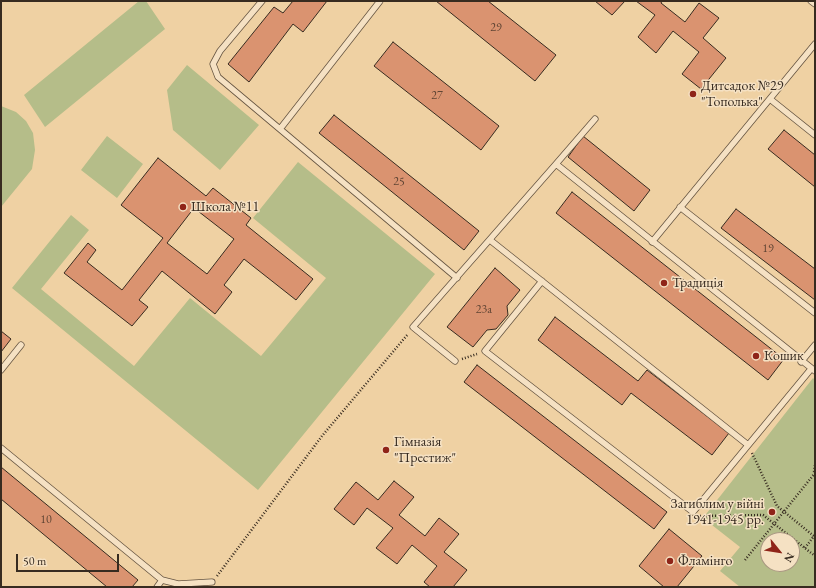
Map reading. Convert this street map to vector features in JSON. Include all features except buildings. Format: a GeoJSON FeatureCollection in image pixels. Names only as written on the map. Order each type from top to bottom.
{"type":"FeatureCollection","features":[{"type":"Feature","properties":{"kind":"lane"},"geometry":{"type":"LineString","coordinates":[[262,1],[220,50],[213,64],[218,77],[457,278]]}},
{"type":"Feature","properties":{"kind":"lane"},"geometry":{"type":"LineString","coordinates":[[280,129],[380,1]]}},
{"type":"Feature","properties":{"kind":"lane"},"geometry":{"type":"LineString","coordinates":[[811,1],[815,4]]}},
{"type":"Feature","properties":{"kind":"lane"},"geometry":{"type":"LineString","coordinates":[[652,242],[815,44]]}},
{"type":"Feature","properties":{"kind":"lane"},"geometry":{"type":"LineString","coordinates":[[770,99],[815,135]]}},
{"type":"Feature","properties":{"kind":"lane"},"geometry":{"type":"LineString","coordinates":[[455,361],[414,327],[595,119]]}},
{"type":"Feature","properties":{"kind":"lane"},"geometry":{"type":"LineString","coordinates":[[542,281],[485,351],[693,512],[748,445],[813,370],[556,164]]}},
{"type":"Feature","properties":{"kind":"lane"},"geometry":{"type":"LineString","coordinates":[[680,207],[815,313]]}},
{"type":"Feature","properties":{"kind":"lane"},"geometry":{"type":"LineString","coordinates":[[490,240],[748,445]]}},
{"type":"Feature","properties":{"kind":"lane"},"geometry":{"type":"LineString","coordinates":[[1,370],[21,345]]}},
{"type":"Feature","properties":{"kind":"lane"},"geometry":{"type":"LineString","coordinates":[[802,362],[815,345]]}},
{"type":"Feature","properties":{"kind":"lane"},"geometry":{"type":"LineString","coordinates":[[1,448],[162,580],[180,586],[212,582]]}},
{"type":"Feature","properties":{"kind":"lane"},"geometry":{"type":"LineString","coordinates":[[157,587],[162,580]]}},
{"type":"Feature","properties":{"kind":"path"},"geometry":{"type":"LineString","coordinates":[[212,582],[322,436],[414,327]]}},
{"type":"Feature","properties":{"kind":"path"},"geometry":{"type":"LineString","coordinates":[[455,361],[485,351]]}},
{"type":"Feature","properties":{"kind":"path"},"geometry":{"type":"LineString","coordinates":[[748,445],[777,506],[815,536],[805,548]]}},
{"type":"Feature","properties":{"kind":"path"},"geometry":{"type":"LineString","coordinates":[[746,560],[815,472],[815,465]]}},
{"type":"Feature","properties":{"kind":"path"},"geometry":{"type":"LineString","coordinates":[[693,512],[703,518],[764,515],[815,556]]}},
{"type":"Feature","properties":{"kind":"green space"},"geometry":{"type":"Polygon","coordinates":[[[139,1],[146,1],[165,29],[45,127],[24,95],[139,1]]]}},
{"type":"Feature","properties":{"kind":"green space"},"geometry":{"type":"Polygon","coordinates":[[[187,65],[259,125],[220,170],[173,130],[167,90],[187,65]]]}},
{"type":"Feature","properties":{"kind":"green space"},"geometry":{"type":"Polygon","coordinates":[[[1,106],[16,112],[26,121],[33,133],[35,150],[32,169],[1,207],[1,106]]]}},
{"type":"Feature","properties":{"kind":"green space"},"geometry":{"type":"Polygon","coordinates":[[[107,136],[143,164],[117,198],[81,170],[107,136]]]}},
{"type":"Feature","properties":{"kind":"green space"},"geometry":{"type":"Polygon","coordinates":[[[298,162],[435,274],[258,490],[12,288],[71,215],[89,230],[41,289],[134,366],[190,298],[261,356],[326,278],[253,218],[298,162]]]}},
{"type":"Feature","properties":{"kind":"green space"},"geometry":{"type":"Polygon","coordinates":[[[813,378],[815,380],[815,587],[740,587],[720,571],[740,547],[703,518],[813,378]]]}},
{"type":"Feature","properties":{"kind":"place","name":"Дитсадок №29 \"Тополька\""},"geometry":{"type":"Point","coordinates":[693,94]}},
{"type":"Feature","properties":{"kind":"place","name":"Школа №11"},"geometry":{"type":"Point","coordinates":[183,207]}},
{"type":"Feature","properties":{"kind":"place","name":"Традиція"},"geometry":{"type":"Point","coordinates":[664,283]}},
{"type":"Feature","properties":{"kind":"place","name":"Кошик"},"geometry":{"type":"Point","coordinates":[756,356]}},
{"type":"Feature","properties":{"kind":"place","name":"Гімназія \"Престиж\""},"geometry":{"type":"Point","coordinates":[386,450]}},
{"type":"Feature","properties":{"kind":"place","name":"Загиблим у війні 1941-1945 рр."},"geometry":{"type":"Point","coordinates":[772,512]}},
{"type":"Feature","properties":{"kind":"place","name":"Фламінго"},"geometry":{"type":"Point","coordinates":[670,561]}}]}
